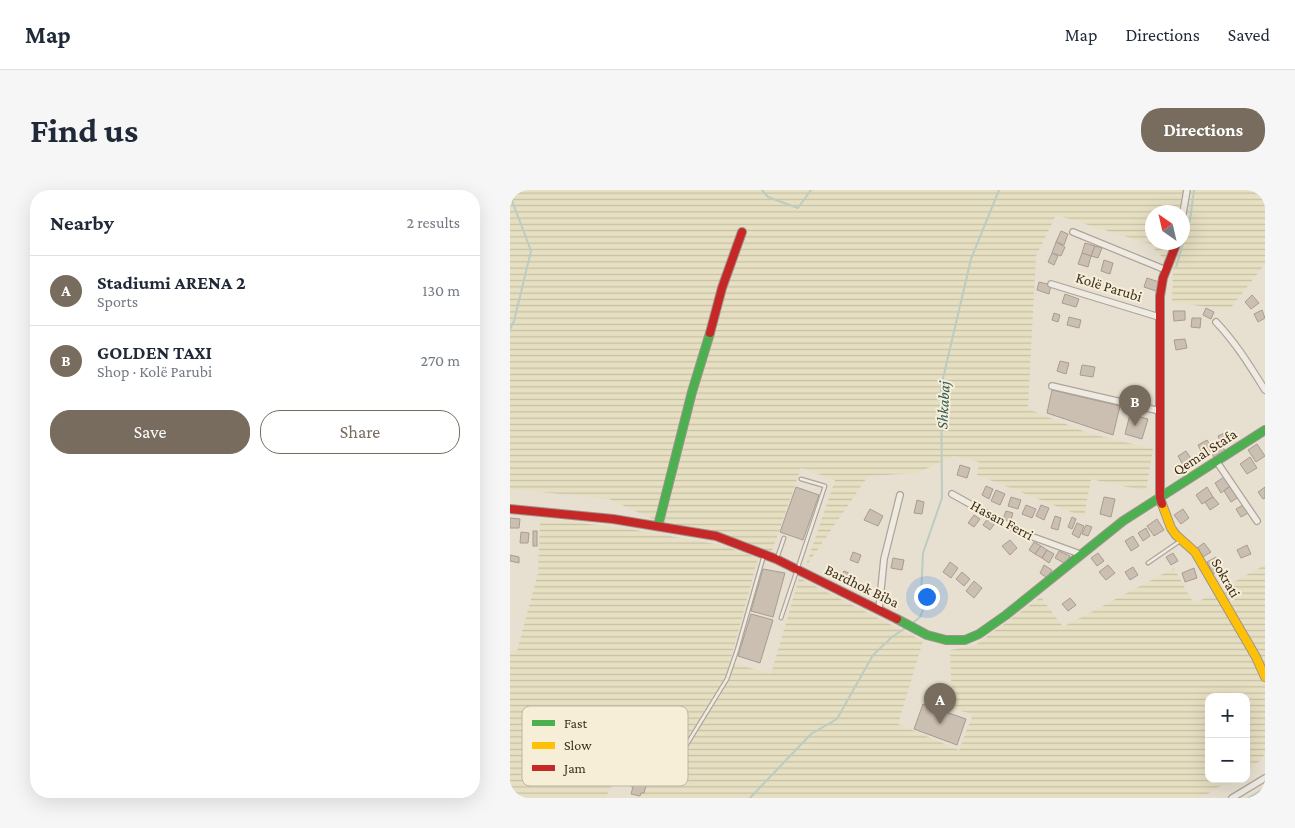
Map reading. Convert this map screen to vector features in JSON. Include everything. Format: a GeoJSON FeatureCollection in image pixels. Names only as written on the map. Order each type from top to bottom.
{"type":"FeatureCollection","features":[{"type":"Feature","properties":{"kind":"street"},"geometry":{"type":"LineString","coordinates":[[1184,205],[1187,190]]}},
{"type":"Feature","properties":{"kind":"street"},"geometry":{"type":"LineString","coordinates":[[658,526],[702,356],[722,288],[742,232]]}},
{"type":"Feature","properties":{"kind":"street"},"geometry":{"type":"LineString","coordinates":[[1073,232],[1166,270]]}},
{"type":"Feature","properties":{"kind":"street","name":"Kolë Parubi"},"geometry":{"type":"LineString","coordinates":[[1160,498],[1159,317],[1161,286],[1173,250]]}},
{"type":"Feature","properties":{"kind":"street","name":"Kolë Parubi"},"geometry":{"type":"LineString","coordinates":[[1051,284],[1159,317]]}},
{"type":"Feature","properties":{"kind":"street"},"geometry":{"type":"LineString","coordinates":[[1216,322],[1241,352],[1265,390]]}},
{"type":"Feature","properties":{"kind":"street"},"geometry":{"type":"LineString","coordinates":[[1052,386],[1160,411]]}},
{"type":"Feature","properties":{"kind":"street","name":"Qemal Stafa"},"geometry":{"type":"LineString","coordinates":[[1160,498],[1265,430]]}},
{"type":"Feature","properties":{"kind":"street"},"geometry":{"type":"LineString","coordinates":[[1217,462],[1257,521]]}},
{"type":"Feature","properties":{"kind":"street","name":"Hasan Ferri"},"geometry":{"type":"LineString","coordinates":[[952,494],[1022,533],[1080,554]]}},
{"type":"Feature","properties":{"kind":"street"},"geometry":{"type":"LineString","coordinates":[[879,609],[884,560],[900,495]]}},
{"type":"Feature","properties":{"kind":"street","name":"Bardhok Biba"},"geometry":{"type":"LineString","coordinates":[[510,509],[577,514],[716,536],[776,559],[879,609],[927,635],[946,640],[966,640],[979,634],[1006,615],[1123,521],[1160,498]]}},
{"type":"Feature","properties":{"kind":"street","name":"Sokrati"},"geometry":{"type":"LineString","coordinates":[[1160,498],[1171,528],[1195,552],[1265,677]]}},
{"type":"Feature","properties":{"kind":"street"},"geometry":{"type":"LineString","coordinates":[[1232,798],[1265,778]]}},
{"type":"Feature","properties":{"kind":"lane"},"geometry":{"type":"LineString","coordinates":[[781,618],[825,486],[801,479]]}},
{"type":"Feature","properties":{"kind":"lane"},"geometry":{"type":"LineString","coordinates":[[776,559],[784,538]]}},
{"type":"Feature","properties":{"kind":"lane"},"geometry":{"type":"LineString","coordinates":[[1148,563],[1181,540]]}},
{"type":"Feature","properties":{"kind":"lane"},"geometry":{"type":"LineString","coordinates":[[688,743],[727,679],[764,554]]}},
{"type":"Feature","properties":{"kind":"shaded area"},"geometry":{"type":"Polygon","coordinates":[[[510,190],[1265,190],[1265,264],[1229,310],[1172,302],[1173,269],[1156,250],[1190,250],[1190,205],[1145,205],[1145,242],[1056,215],[1036,256],[1028,409],[1088,433],[1153,449],[1146,491],[1091,479],[1084,517],[977,475],[979,462],[954,456],[917,473],[868,476],[805,568],[835,480],[801,468],[771,554],[718,533],[657,521],[609,499],[510,489],[510,190]]]}},
{"type":"Feature","properties":{"kind":"shaded area"},"geometry":{"type":"Polygon","coordinates":[[[540,519],[617,527],[721,545],[758,558],[730,662],[771,674],[799,578],[923,641],[898,724],[959,750],[973,714],[952,709],[950,650],[974,646],[1041,597],[1063,627],[1174,568],[1194,604],[1265,565],[1265,754],[1258,763],[1250,768],[1250,693],[1205,693],[1205,783],[1225,783],[1201,798],[636,798],[637,795],[629,786],[688,786],[688,706],[522,706],[522,786],[612,786],[605,798],[510,798],[510,652],[517,651],[538,573],[540,519]]]}},
{"type":"Feature","properties":{"kind":"building"},"geometry":{"type":"Polygon","coordinates":[[[1061,231],[1068,234],[1064,245],[1056,242],[1061,231]]]}},
{"type":"Feature","properties":{"kind":"building"},"geometry":{"type":"Polygon","coordinates":[[[1056,242],[1065,247],[1061,256],[1052,253],[1056,242]]]}},
{"type":"Feature","properties":{"kind":"building"},"geometry":{"type":"Polygon","coordinates":[[[1085,243],[1095,246],[1091,256],[1082,253],[1085,243]]]}},
{"type":"Feature","properties":{"kind":"building"},"geometry":{"type":"Polygon","coordinates":[[[1095,246],[1102,248],[1098,258],[1091,256],[1095,246]]]}},
{"type":"Feature","properties":{"kind":"building"},"geometry":{"type":"Polygon","coordinates":[[[1052,253],[1058,256],[1054,265],[1048,262],[1052,253]]]}},
{"type":"Feature","properties":{"kind":"building"},"geometry":{"type":"Polygon","coordinates":[[[1082,253],[1091,256],[1088,267],[1078,264],[1082,253]]]}},
{"type":"Feature","properties":{"kind":"building"},"geometry":{"type":"Polygon","coordinates":[[[1104,260],[1113,263],[1110,274],[1101,271],[1104,260]]]}},
{"type":"Feature","properties":{"kind":"building"},"geometry":{"type":"Polygon","coordinates":[[[1147,278],[1162,283],[1159,292],[1144,287],[1147,278]]]}},
{"type":"Feature","properties":{"kind":"building"},"geometry":{"type":"Polygon","coordinates":[[[1039,282],[1051,285],[1049,294],[1037,290],[1039,282]]]}},
{"type":"Feature","properties":{"kind":"building"},"geometry":{"type":"Polygon","coordinates":[[[1065,294],[1079,299],[1076,307],[1062,303],[1065,294]]]}},
{"type":"Feature","properties":{"kind":"building"},"geometry":{"type":"Polygon","coordinates":[[[1252,295],[1259,303],[1251,309],[1245,302],[1252,295]]]}},
{"type":"Feature","properties":{"kind":"building"},"geometry":{"type":"Polygon","coordinates":[[[1206,308],[1214,312],[1211,319],[1203,315],[1206,308]]]}},
{"type":"Feature","properties":{"kind":"building"},"geometry":{"type":"Polygon","coordinates":[[[1262,310],[1265,318],[1258,322],[1254,314],[1262,310]]]}},
{"type":"Feature","properties":{"kind":"building"},"geometry":{"type":"Polygon","coordinates":[[[1173,311],[1185,311],[1185,320],[1174,321],[1173,311]]]}},
{"type":"Feature","properties":{"kind":"building"},"geometry":{"type":"Polygon","coordinates":[[[1054,313],[1060,315],[1058,322],[1052,320],[1054,313]]]}},
{"type":"Feature","properties":{"kind":"building"},"geometry":{"type":"Polygon","coordinates":[[[1069,317],[1081,320],[1079,328],[1067,325],[1069,317]]]}},
{"type":"Feature","properties":{"kind":"building"},"geometry":{"type":"Polygon","coordinates":[[[1192,318],[1201,318],[1200,328],[1191,327],[1192,318]]]}},
{"type":"Feature","properties":{"kind":"building"},"geometry":{"type":"Polygon","coordinates":[[[1185,339],[1187,348],[1176,350],[1174,340],[1185,339]]]}},
{"type":"Feature","properties":{"kind":"building"},"geometry":{"type":"Polygon","coordinates":[[[1060,361],[1069,363],[1066,374],[1057,371],[1060,361]]]}},
{"type":"Feature","properties":{"kind":"building"},"geometry":{"type":"Polygon","coordinates":[[[1082,365],[1095,367],[1093,377],[1080,375],[1082,365]]]}},
{"type":"Feature","properties":{"kind":"building"},"geometry":{"type":"Polygon","coordinates":[[[1052,390],[1120,406],[1113,435],[1047,413],[1052,390]]]}},
{"type":"Feature","properties":{"kind":"building"},"geometry":{"type":"Polygon","coordinates":[[[1130,414],[1148,419],[1142,439],[1125,434],[1130,414]]]}},
{"type":"Feature","properties":{"kind":"building"},"geometry":{"type":"Polygon","coordinates":[[[1229,431],[1232,438],[1221,443],[1218,436],[1229,431]]]}},
{"type":"Feature","properties":{"kind":"building"},"geometry":{"type":"Polygon","coordinates":[[[1207,440],[1213,450],[1203,455],[1198,445],[1207,440]]]}},
{"type":"Feature","properties":{"kind":"building"},"geometry":{"type":"Polygon","coordinates":[[[1257,444],[1265,456],[1256,462],[1248,450],[1257,444]]]}},
{"type":"Feature","properties":{"kind":"building"},"geometry":{"type":"Polygon","coordinates":[[[1223,447],[1226,453],[1215,459],[1212,454],[1223,447]]]}},
{"type":"Feature","properties":{"kind":"building"},"geometry":{"type":"Polygon","coordinates":[[[1186,451],[1192,460],[1183,465],[1178,456],[1186,451]]]}},
{"type":"Feature","properties":{"kind":"building"},"geometry":{"type":"Polygon","coordinates":[[[1250,457],[1257,468],[1247,474],[1240,464],[1250,457]]]}},
{"type":"Feature","properties":{"kind":"building"},"geometry":{"type":"Polygon","coordinates":[[[960,465],[970,468],[967,478],[957,475],[960,465]]]}},
{"type":"Feature","properties":{"kind":"building"},"geometry":{"type":"Polygon","coordinates":[[[1224,477],[1230,486],[1221,493],[1215,483],[1224,477]]]}},
{"type":"Feature","properties":{"kind":"building"},"geometry":{"type":"Polygon","coordinates":[[[1232,485],[1240,496],[1231,502],[1224,491],[1232,485]]]}},
{"type":"Feature","properties":{"kind":"building"},"geometry":{"type":"Polygon","coordinates":[[[986,486],[993,489],[989,499],[982,495],[986,486]]]}},
{"type":"Feature","properties":{"kind":"building"},"geometry":{"type":"Polygon","coordinates":[[[796,487],[819,495],[803,540],[780,532],[796,487]]]}},
{"type":"Feature","properties":{"kind":"building"},"geometry":{"type":"Polygon","coordinates":[[[1207,487],[1213,497],[1202,504],[1196,495],[1207,487]]]}},
{"type":"Feature","properties":{"kind":"building"},"geometry":{"type":"Polygon","coordinates":[[[1265,487],[1265,498],[1263,499],[1258,492],[1265,487]]]}},
{"type":"Feature","properties":{"kind":"building"},"geometry":{"type":"Polygon","coordinates":[[[996,490],[1005,494],[1000,505],[991,501],[996,490]]]}},
{"type":"Feature","properties":{"kind":"building"},"geometry":{"type":"Polygon","coordinates":[[[1011,497],[1021,500],[1018,509],[1008,506],[1011,497]]]}},
{"type":"Feature","properties":{"kind":"building"},"geometry":{"type":"Polygon","coordinates":[[[1104,497],[1115,499],[1111,517],[1100,514],[1104,497]]]}},
{"type":"Feature","properties":{"kind":"building"},"geometry":{"type":"Polygon","coordinates":[[[1213,497],[1219,504],[1210,510],[1205,502],[1213,497]]]}},
{"type":"Feature","properties":{"kind":"building"},"geometry":{"type":"Polygon","coordinates":[[[917,500],[924,502],[922,514],[914,513],[917,500]]]}},
{"type":"Feature","properties":{"kind":"building"},"geometry":{"type":"Polygon","coordinates":[[[1026,505],[1036,509],[1032,518],[1022,514],[1026,505]]]}},
{"type":"Feature","properties":{"kind":"building"},"geometry":{"type":"Polygon","coordinates":[[[1041,505],[1049,508],[1044,520],[1036,516],[1041,505]]]}},
{"type":"Feature","properties":{"kind":"building"},"geometry":{"type":"Polygon","coordinates":[[[1243,505],[1248,513],[1241,517],[1236,509],[1243,505]]]}},
{"type":"Feature","properties":{"kind":"building"},"geometry":{"type":"Polygon","coordinates":[[[870,509],[883,516],[878,526],[864,520],[870,509]]]}},
{"type":"Feature","properties":{"kind":"building"},"geometry":{"type":"Polygon","coordinates":[[[1183,509],[1189,518],[1181,524],[1174,515],[1183,509]]]}},
{"type":"Feature","properties":{"kind":"building"},"geometry":{"type":"Polygon","coordinates":[[[1006,511],[1013,513],[1010,522],[1003,519],[1006,511]]]}},
{"type":"Feature","properties":{"kind":"building"},"geometry":{"type":"Polygon","coordinates":[[[974,515],[980,519],[974,527],[968,523],[974,515]]]}},
{"type":"Feature","properties":{"kind":"building"},"geometry":{"type":"Polygon","coordinates":[[[1055,516],[1061,518],[1058,530],[1051,528],[1055,516]]]}},
{"type":"Feature","properties":{"kind":"building"},"geometry":{"type":"Polygon","coordinates":[[[1072,517],[1076,519],[1072,529],[1068,527],[1072,517]]]}},
{"type":"Feature","properties":{"kind":"building"},"geometry":{"type":"Polygon","coordinates":[[[510,518],[520,519],[519,528],[510,528],[510,518]]]}},
{"type":"Feature","properties":{"kind":"building"},"geometry":{"type":"Polygon","coordinates":[[[988,518],[995,523],[990,530],[983,525],[988,518]]]}},
{"type":"Feature","properties":{"kind":"building"},"geometry":{"type":"Polygon","coordinates":[[[1157,519],[1164,530],[1154,536],[1147,526],[1157,519]]]}},
{"type":"Feature","properties":{"kind":"building"},"geometry":{"type":"Polygon","coordinates":[[[1077,523],[1084,526],[1079,538],[1072,534],[1077,523]]]}},
{"type":"Feature","properties":{"kind":"building"},"geometry":{"type":"Polygon","coordinates":[[[1086,525],[1092,527],[1088,536],[1082,534],[1086,525]]]}},
{"type":"Feature","properties":{"kind":"building"},"geometry":{"type":"Polygon","coordinates":[[[1146,528],[1150,536],[1143,541],[1138,533],[1146,528]]]}},
{"type":"Feature","properties":{"kind":"building"},"geometry":{"type":"Polygon","coordinates":[[[533,531],[537,531],[537,546],[533,546],[533,531]]]}},
{"type":"Feature","properties":{"kind":"building"},"geometry":{"type":"Polygon","coordinates":[[[521,532],[529,533],[528,543],[520,543],[521,532]]]}},
{"type":"Feature","properties":{"kind":"building"},"geometry":{"type":"Polygon","coordinates":[[[1133,536],[1139,546],[1131,551],[1125,541],[1133,536]]]}},
{"type":"Feature","properties":{"kind":"building"},"geometry":{"type":"Polygon","coordinates":[[[1010,540],[1017,548],[1010,555],[1002,546],[1010,540]]]}},
{"type":"Feature","properties":{"kind":"building"},"geometry":{"type":"Polygon","coordinates":[[[1034,542],[1041,546],[1035,554],[1029,550],[1034,542]]]}},
{"type":"Feature","properties":{"kind":"building"},"geometry":{"type":"Polygon","coordinates":[[[1204,543],[1211,552],[1203,557],[1197,548],[1204,543]]]}},
{"type":"Feature","properties":{"kind":"building"},"geometry":{"type":"Polygon","coordinates":[[[1247,545],[1251,554],[1241,558],[1237,550],[1247,545]]]}},
{"type":"Feature","properties":{"kind":"building"},"geometry":{"type":"Polygon","coordinates":[[[1041,546],[1047,550],[1042,558],[1035,554],[1041,546]]]}},
{"type":"Feature","properties":{"kind":"building"},"geometry":{"type":"Polygon","coordinates":[[[1047,550],[1054,554],[1049,563],[1042,558],[1047,550]]]}},
{"type":"Feature","properties":{"kind":"building"},"geometry":{"type":"Polygon","coordinates":[[[1059,551],[1070,556],[1066,564],[1055,558],[1059,551]]]}},
{"type":"Feature","properties":{"kind":"building"},"geometry":{"type":"Polygon","coordinates":[[[853,552],[861,555],[858,563],[850,560],[853,552]]]}},
{"type":"Feature","properties":{"kind":"building"},"geometry":{"type":"Polygon","coordinates":[[[1098,553],[1104,561],[1097,566],[1091,558],[1098,553]]]}},
{"type":"Feature","properties":{"kind":"building"},"geometry":{"type":"Polygon","coordinates":[[[1173,553],[1178,561],[1171,565],[1166,557],[1173,553]]]}},
{"type":"Feature","properties":{"kind":"building"},"geometry":{"type":"Polygon","coordinates":[[[510,555],[519,557],[519,563],[510,561],[510,555]]]}},
{"type":"Feature","properties":{"kind":"building"},"geometry":{"type":"Polygon","coordinates":[[[1216,557],[1222,569],[1213,574],[1207,562],[1216,557]]]}},
{"type":"Feature","properties":{"kind":"building"},"geometry":{"type":"Polygon","coordinates":[[[893,558],[904,560],[902,570],[891,568],[893,558]]]}},
{"type":"Feature","properties":{"kind":"building"},"geometry":{"type":"Polygon","coordinates":[[[950,562],[958,568],[951,578],[943,572],[950,562]]]}},
{"type":"Feature","properties":{"kind":"building"},"geometry":{"type":"Polygon","coordinates":[[[1044,565],[1052,570],[1047,578],[1040,573],[1044,565]]]}},
{"type":"Feature","properties":{"kind":"building"},"geometry":{"type":"Polygon","coordinates":[[[1108,565],[1115,573],[1106,580],[1099,572],[1108,565]]]}},
{"type":"Feature","properties":{"kind":"building"},"geometry":{"type":"Polygon","coordinates":[[[1133,567],[1138,575],[1130,580],[1125,572],[1133,567]]]}},
{"type":"Feature","properties":{"kind":"building"},"geometry":{"type":"Polygon","coordinates":[[[1194,568],[1197,578],[1185,582],[1182,573],[1194,568]]]}},
{"type":"Feature","properties":{"kind":"building"},"geometry":{"type":"Polygon","coordinates":[[[763,569],[785,573],[773,617],[751,611],[763,569]]]}},
{"type":"Feature","properties":{"kind":"building"},"geometry":{"type":"Polygon","coordinates":[[[844,571],[855,576],[851,584],[840,580],[844,571]]]}},
{"type":"Feature","properties":{"kind":"building"},"geometry":{"type":"Polygon","coordinates":[[[962,572],[970,579],[964,586],[956,579],[962,572]]]}},
{"type":"Feature","properties":{"kind":"building"},"geometry":{"type":"Polygon","coordinates":[[[974,581],[982,588],[974,598],[966,591],[974,581]]]}},
{"type":"Feature","properties":{"kind":"building"},"geometry":{"type":"Polygon","coordinates":[[[1070,598],[1076,605],[1068,611],[1062,604],[1070,598]]]}},
{"type":"Feature","properties":{"kind":"building"},"geometry":{"type":"Polygon","coordinates":[[[751,614],[773,620],[760,663],[738,656],[751,614]]]}},
{"type":"Feature","properties":{"kind":"building"},"geometry":{"type":"Polygon","coordinates":[[[923,704],[966,719],[957,745],[914,729],[923,704]]]}},
{"type":"Feature","properties":{"kind":"building"},"geometry":{"type":"Polygon","coordinates":[[[633,786],[646,786],[644,793],[641,793],[640,796],[631,794],[633,786]]]}},
{"type":"Feature","properties":{"kind":"waterway"},"geometry":{"type":"LineString","coordinates":[[762,190],[768,197],[798,208],[811,190]]}},
{"type":"Feature","properties":{"kind":"waterway","name":"Shkabaj"},"geometry":{"type":"LineString","coordinates":[[914,622],[920,617],[923,610],[921,596],[923,553],[942,498],[941,387],[971,259],[999,190]]}},
{"type":"Feature","properties":{"kind":"waterway"},"geometry":{"type":"LineString","coordinates":[[1176,267],[1190,220],[1194,190]]}},
{"type":"Feature","properties":{"kind":"waterway"},"geometry":{"type":"LineString","coordinates":[[510,195],[531,251],[514,321],[510,329]]}},
{"type":"Feature","properties":{"kind":"waterway","name":"Shkabaj"},"geometry":{"type":"LineString","coordinates":[[750,798],[811,734],[837,719],[873,655],[892,637],[904,629]]}},
{"type":"Feature","properties":{"kind":"waterway"},"geometry":{"type":"LineString","coordinates":[[1248,798],[1265,788]]}},
{"type":"Feature","properties":{"kind":"traffic: fast"},"geometry":{"type":"LineString","coordinates":[[658,526],[692,392],[710,333]]}},
{"type":"Feature","properties":{"kind":"traffic: fast"},"geometry":{"type":"LineString","coordinates":[[897,619],[927,635],[946,640],[965,640],[979,634],[1006,615],[1123,521],[1265,430]]}},
{"type":"Feature","properties":{"kind":"traffic: slow"},"geometry":{"type":"LineString","coordinates":[[1162,504],[1171,528],[1195,552],[1256,657],[1265,677]]}},
{"type":"Feature","properties":{"kind":"traffic: jam"},"geometry":{"type":"LineString","coordinates":[[710,333],[722,288],[742,232]]}},
{"type":"Feature","properties":{"kind":"traffic: jam"},"geometry":{"type":"LineString","coordinates":[[1162,504],[1160,498],[1160,296],[1163,278],[1174,250]]}},
{"type":"Feature","properties":{"kind":"traffic: jam"},"geometry":{"type":"LineString","coordinates":[[510,509],[613,519],[716,536],[776,559],[897,619]]}},
{"type":"Feature","properties":{"kind":"place","name":"GOLDEN TAXI"},"geometry":{"type":"Point","coordinates":[1135,426]}},
{"type":"Feature","properties":{"kind":"place","name":"Stadiumi ARENA 2"},"geometry":{"type":"Point","coordinates":[940,724]}}]}
